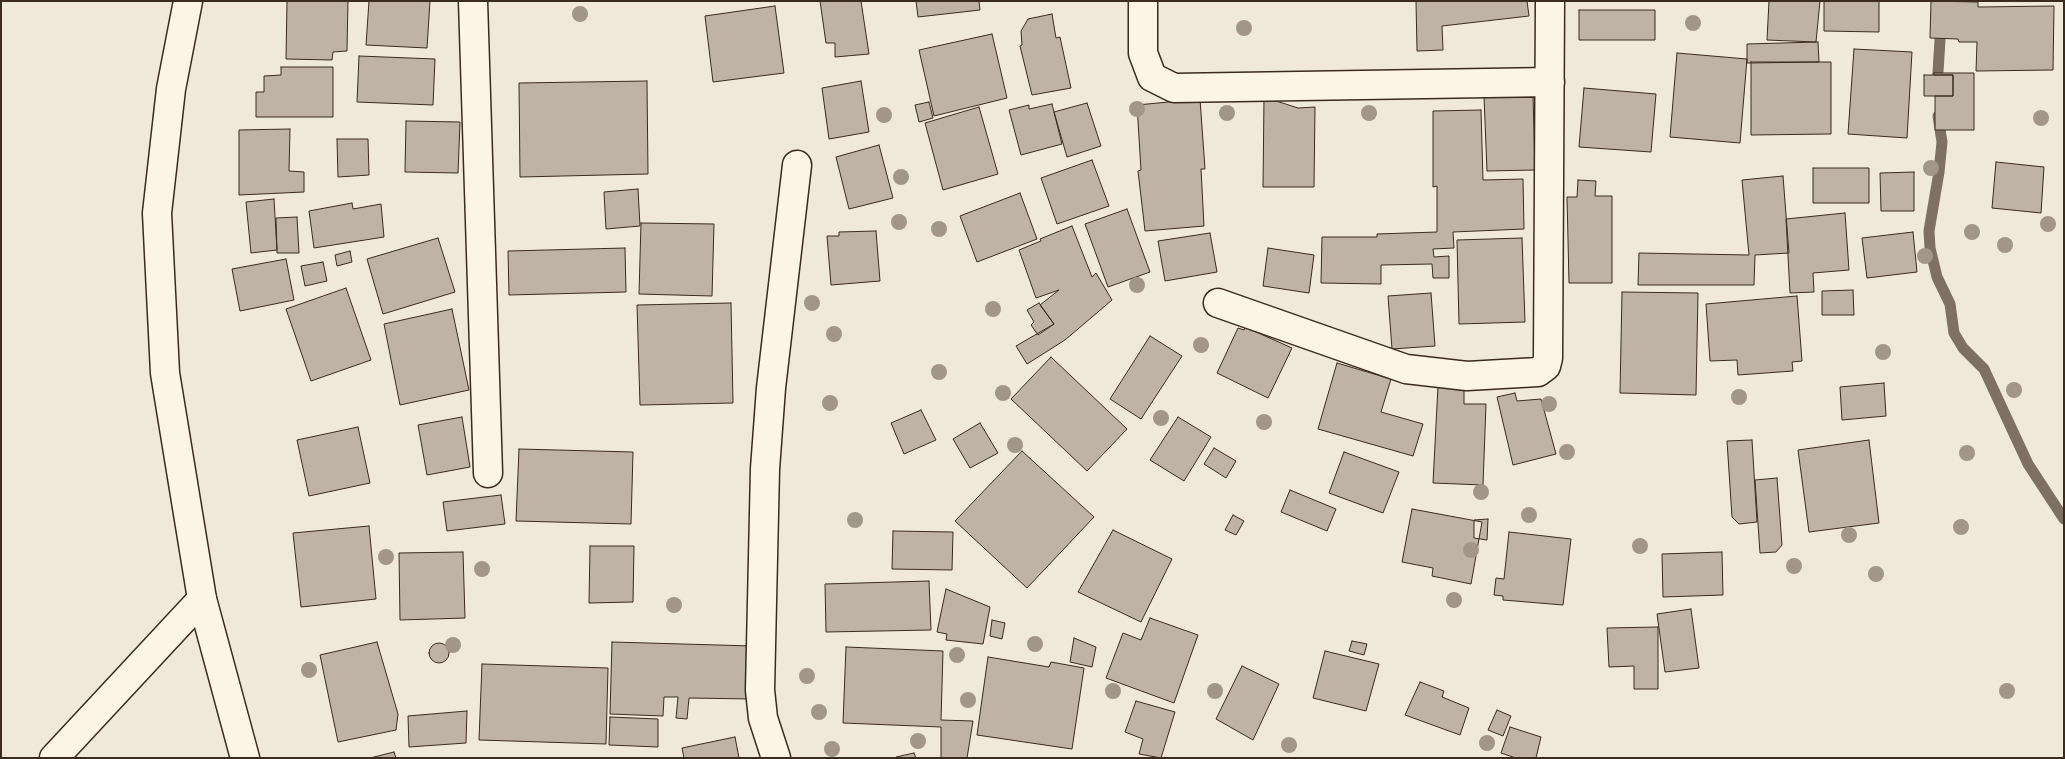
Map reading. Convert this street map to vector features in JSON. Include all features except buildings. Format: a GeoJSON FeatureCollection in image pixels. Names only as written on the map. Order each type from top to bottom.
{"type":"FeatureCollection","features":[{"type":"Feature","properties":{"kind":"street"},"geometry":{"type":"LineString","coordinates":[[188,1],[171,89],[157,213],[165,374],[202,599],[245,758]]}},
{"type":"Feature","properties":{"kind":"street"},"geometry":{"type":"LineString","coordinates":[[473,1],[488,472]]}},
{"type":"Feature","properties":{"kind":"street"},"geometry":{"type":"LineString","coordinates":[[1143,1],[1143,53],[1152,77],[1174,88],[1550,82]]}},
{"type":"Feature","properties":{"kind":"street"},"geometry":{"type":"LineString","coordinates":[[1218,303],[1406,369],[1467,376],[1538,372],[1546,366],[1548,358],[1550,1]]}},
{"type":"Feature","properties":{"kind":"street"},"geometry":{"type":"LineString","coordinates":[[776,758],[763,718],[760,690],[765,469],[771,388],[797,165]]}},
{"type":"Feature","properties":{"kind":"street"},"geometry":{"type":"LineString","coordinates":[[54,758],[202,599]]}},
{"type":"Feature","properties":{"kind":"waterway"},"geometry":{"type":"LineString","coordinates":[[1937,88],[1941,24],[1949,1]]}},
{"type":"Feature","properties":{"kind":"waterway"},"geometry":{"type":"LineString","coordinates":[[1938,116],[1942,142],[1929,231],[1930,248],[1937,277],[1950,304],[1954,333],[1963,348],[1984,369],[2028,464],[2064,519]]}}]}
